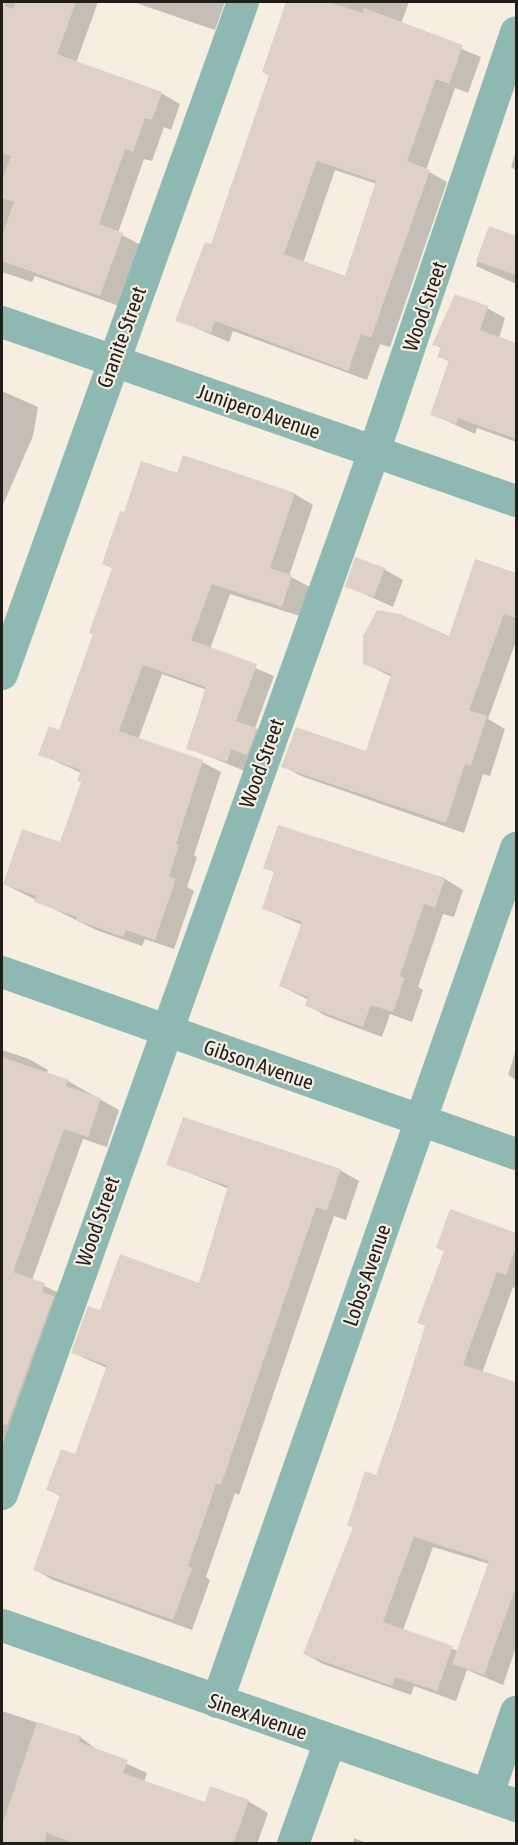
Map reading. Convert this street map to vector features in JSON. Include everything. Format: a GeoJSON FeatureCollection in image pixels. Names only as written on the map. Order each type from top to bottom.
{"type":"FeatureCollection","features":[{"type":"Feature","properties":{"kind":"street","name":"Granite Street"},"geometry":{"type":"LineString","coordinates":[[2,674],[112,360],[243,2]]}},
{"type":"Feature","properties":{"kind":"street","name":"Wood Street"},"geometry":{"type":"LineString","coordinates":[[2,1494],[164,1030],[374,452],[516,32]]}},
{"type":"Feature","properties":{"kind":"street","name":"Junipero Avenue"},"geometry":{"type":"LineString","coordinates":[[2,322],[516,501]]}},
{"type":"Feature","properties":{"kind":"street","name":"Lobos Avenue"},"geometry":{"type":"LineString","coordinates":[[217,1702],[516,848]]}},
{"type":"Feature","properties":{"kind":"street","name":"Gibson Avenue"},"geometry":{"type":"LineString","coordinates":[[2,972],[516,1154]]}},
{"type":"Feature","properties":{"kind":"street","name":"Sinex Avenue"},"geometry":{"type":"LineString","coordinates":[[2,1625],[330,1742],[502,1799]]}},
{"type":"Feature","properties":{"kind":"street"},"geometry":{"type":"LineString","coordinates":[[502,1799],[516,1712]]}},
{"type":"Feature","properties":{"kind":"street"},"geometry":{"type":"LineString","coordinates":[[293,1844],[330,1742]]}},
{"type":"Feature","properties":{"kind":"building"},"geometry":{"type":"Polygon","coordinates":[[[16,2],[76,2],[57,54],[162,92],[152,120],[145,118],[133,152],[125,149],[99,224],[123,233],[100,296],[2,261],[2,235],[14,202],[2,198],[2,180],[11,156],[2,153],[2,5],[13,9],[16,2]]]}},
{"type":"Feature","properties":{"kind":"building"},"geometry":{"type":"Polygon","coordinates":[[[286,2],[329,2],[363,13],[364,8],[463,45],[449,84],[436,79],[407,161],[430,170],[371,338],[361,334],[348,371],[215,321],[211,333],[175,321],[205,242],[211,244],[269,75],[262,72],[286,2]],[[317,161],[284,254],[345,276],[376,181],[317,161]]]}},
{"type":"Feature","properties":{"kind":"building"},"geometry":{"type":"Polygon","coordinates":[[[489,226],[516,236],[516,275],[476,261],[489,226]]]}},
{"type":"Feature","properties":{"kind":"building"},"geometry":{"type":"Polygon","coordinates":[[[455,294],[488,306],[480,330],[516,343],[516,439],[458,418],[456,424],[430,415],[449,360],[437,357],[441,347],[432,345],[455,294]]]}},
{"type":"Feature","properties":{"kind":"building"},"geometry":{"type":"Polygon","coordinates":[[[183,455],[295,493],[270,568],[292,575],[282,607],[212,584],[191,640],[257,664],[236,721],[257,728],[247,755],[231,749],[227,762],[186,749],[206,687],[143,665],[119,731],[203,760],[176,844],[179,845],[169,876],[176,879],[155,940],[126,930],[123,937],[76,920],[77,917],[34,902],[36,896],[3,884],[22,829],[60,842],[81,782],[77,781],[81,770],[38,755],[49,726],[59,730],[93,634],[89,633],[112,568],[102,564],[120,511],[124,512],[141,461],[177,473],[183,455]]]}},
{"type":"Feature","properties":{"kind":"building"},"geometry":{"type":"Polygon","coordinates":[[[355,557],[385,568],[374,597],[345,587],[355,557]]]}},
{"type":"Feature","properties":{"kind":"building"},"geometry":{"type":"Polygon","coordinates":[[[475,559],[516,573],[516,618],[504,614],[469,710],[487,716],[471,766],[465,764],[446,823],[281,767],[296,727],[366,751],[391,674],[363,664],[363,636],[377,610],[400,614],[449,636],[475,559]]]}},
{"type":"Feature","properties":{"kind":"building"},"geometry":{"type":"Polygon","coordinates":[[[278,825],[445,878],[435,908],[424,904],[400,976],[405,978],[393,1012],[371,1005],[363,1027],[305,1006],[308,997],[279,986],[302,922],[262,909],[274,872],[263,868],[278,825]]]}},
{"type":"Feature","properties":{"kind":"building"},"geometry":{"type":"Polygon","coordinates":[[[2,1057],[69,1080],[66,1086],[101,1098],[88,1137],[64,1129],[13,1272],[45,1283],[42,1292],[54,1296],[7,1425],[2,1424],[2,1057]]]}},
{"type":"Feature","properties":{"kind":"building"},"geometry":{"type":"Polygon","coordinates":[[[183,1117],[341,1169],[327,1211],[316,1207],[221,1485],[216,1484],[188,1566],[192,1568],[173,1620],[33,1570],[60,1495],[46,1490],[61,1449],[75,1454],[107,1365],[71,1353],[88,1306],[100,1310],[120,1254],[199,1283],[228,1186],[166,1165],[183,1117]]]}},
{"type":"Feature","properties":{"kind":"building"},"geometry":{"type":"Polygon","coordinates":[[[450,1209],[516,1233],[516,1247],[506,1275],[497,1272],[463,1365],[516,1382],[516,1587],[484,1675],[452,1664],[489,1561],[414,1537],[383,1622],[453,1646],[437,1691],[395,1677],[392,1686],[303,1654],[353,1527],[347,1526],[365,1471],[376,1475],[396,1419],[425,1326],[417,1323],[444,1251],[436,1248],[450,1209]]]}},
{"type":"Feature","properties":{"kind":"building"},"geometry":{"type":"Polygon","coordinates":[[[37,1722],[81,1736],[79,1742],[128,1760],[123,1773],[205,1802],[210,1786],[249,1800],[233,1844],[76,1844],[47,1833],[44,1844],[2,1844],[2,1825],[37,1722]]]}}]}
